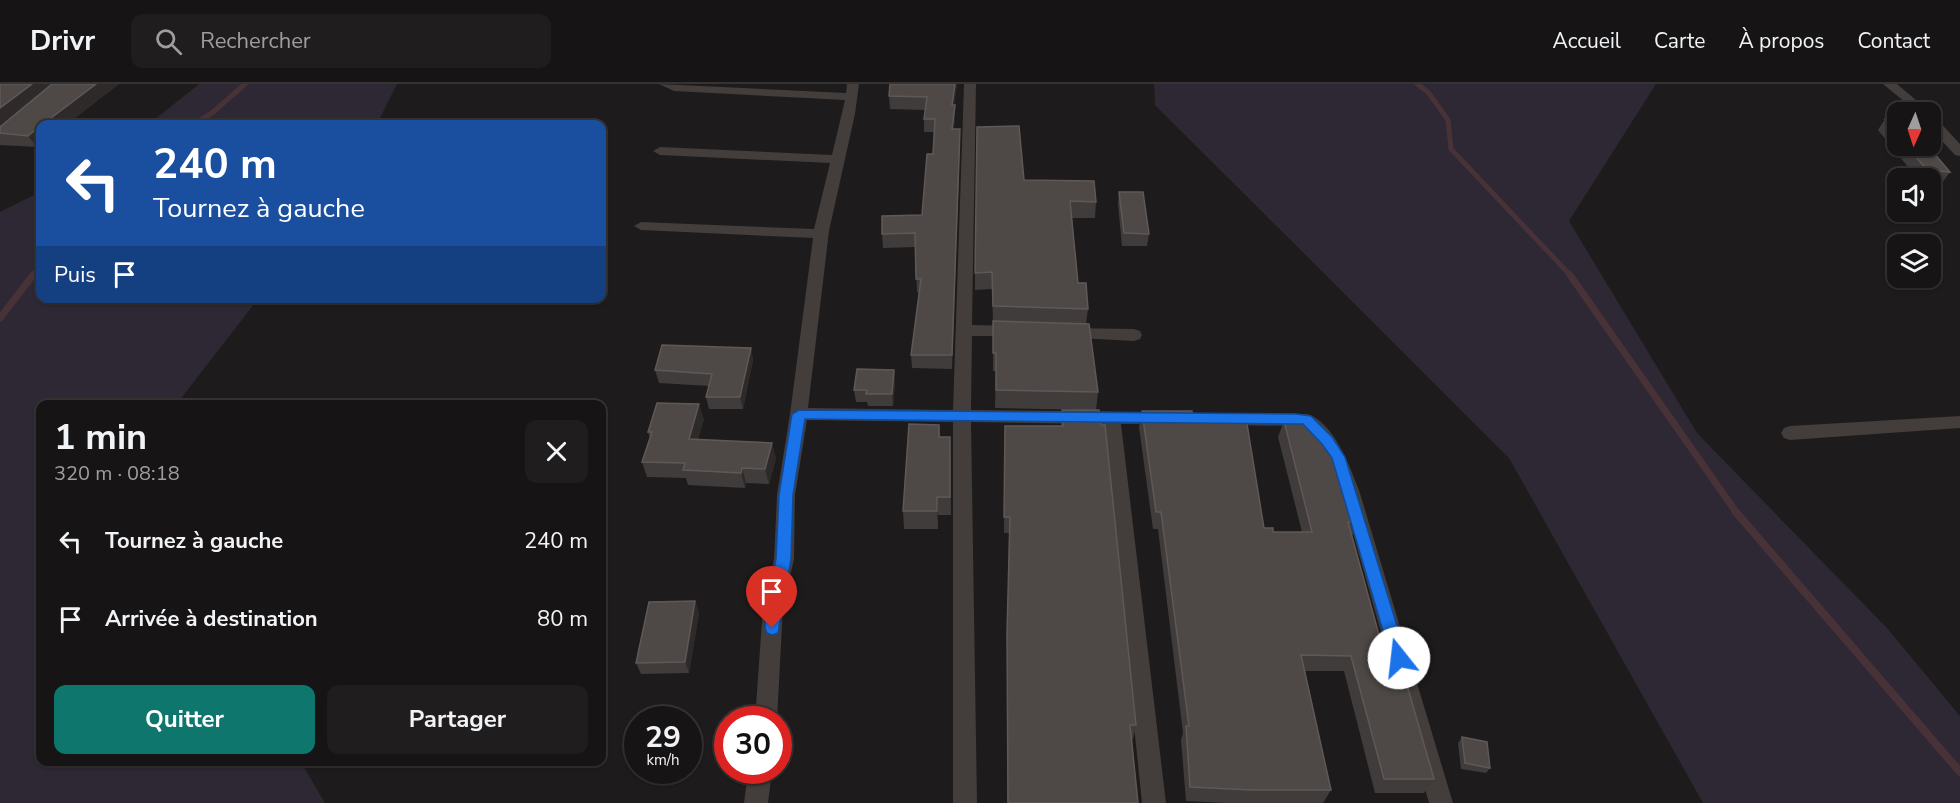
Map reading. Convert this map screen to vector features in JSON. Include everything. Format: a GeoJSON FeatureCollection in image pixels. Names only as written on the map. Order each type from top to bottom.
{"type":"FeatureCollection","features":[{"type":"Feature","properties":{"kind":"street"},"geometry":{"type":"LineString","coordinates":[[665,84],[674,87],[853,91],[850,112],[836,159],[815,264],[799,414],[786,495],[784,559],[773,607],[767,706]]}},
{"type":"Feature","properties":{"kind":"street"},"geometry":{"type":"LineString","coordinates":[[965,803],[962,416],[966,163],[970,84]]}},
{"type":"Feature","properties":{"kind":"street"},"geometry":{"type":"LineString","coordinates":[[1889,84],[1912,102]]}},
{"type":"Feature","properties":{"kind":"street"},"geometry":{"type":"LineString","coordinates":[[1941,132],[1960,152]]}},
{"type":"Feature","properties":{"kind":"street"},"geometry":{"type":"LineString","coordinates":[[660,151],[836,159]]}},
{"type":"Feature","properties":{"kind":"street"},"geometry":{"type":"LineString","coordinates":[[641,226],[821,234]]}},
{"type":"Feature","properties":{"kind":"street"},"geometry":{"type":"LineString","coordinates":[[965,330],[1033,332]]}},
{"type":"Feature","properties":{"kind":"street"},"geometry":{"type":"LineString","coordinates":[[1055,332],[1134,335]]}},
{"type":"Feature","properties":{"kind":"street"},"geometry":{"type":"LineString","coordinates":[[799,414],[1180,418]]}},
{"type":"Feature","properties":{"kind":"street"},"geometry":{"type":"LineString","coordinates":[[1111,418],[1154,803]]}},
{"type":"Feature","properties":{"kind":"street"},"geometry":{"type":"LineString","coordinates":[[1203,419],[1307,420],[1333,448],[1350,490],[1441,803]]}},
{"type":"Feature","properties":{"kind":"street"},"geometry":{"type":"LineString","coordinates":[[1790,433],[1960,422]]}},
{"type":"Feature","properties":{"kind":"street"},"geometry":{"type":"LineString","coordinates":[[756,803],[758,784]]}},
{"type":"Feature","properties":{"kind":"shaded area"},"geometry":{"type":"Polygon","coordinates":[[[199,84],[397,84],[379,120],[154,120],[199,84]]]}},
{"type":"Feature","properties":{"kind":"shaded area"},"geometry":{"type":"Polygon","coordinates":[[[1154,84],[1656,84],[1569,221],[1697,433],[1887,628],[1960,716],[1960,803],[1703,803],[1509,458],[1155,105],[1154,84]]]}},
{"type":"Feature","properties":{"kind":"shaded area"},"geometry":{"type":"Polygon","coordinates":[[[36,194],[36,303],[255,303],[180,400],[36,400],[36,766],[303,766],[325,803],[0,803],[0,212],[36,194]]]}},
{"type":"Feature","properties":{"kind":"building"},"geometry":{"type":"Polygon","coordinates":[[[0,84],[32,84],[0,108],[0,84]]]}},
{"type":"Feature","properties":{"kind":"building"},"geometry":{"type":"Polygon","coordinates":[[[52,84],[96,84],[48,120],[36,120],[36,129],[28,136],[0,133],[0,127],[52,84]]]}},
{"type":"Feature","properties":{"kind":"building"},"geometry":{"type":"Polygon","coordinates":[[[890,84],[955,84],[952,129],[960,129],[952,355],[911,355],[921,279],[916,279],[915,233],[882,234],[882,216],[922,215],[927,154],[933,154],[935,119],[924,119],[927,97],[889,96],[890,84]]]}},
{"type":"Feature","properties":{"kind":"building"},"geometry":{"type":"Polygon","coordinates":[[[1019,126],[1024,180],[1094,181],[1096,202],[1070,201],[1078,283],[1086,283],[1088,309],[993,306],[992,272],[975,273],[977,127],[1019,126]]]}},
{"type":"Feature","properties":{"kind":"building"},"geometry":{"type":"Polygon","coordinates":[[[1915,156],[1936,156],[1950,172],[1941,171],[1941,168],[1925,168],[1915,156]]]}},
{"type":"Feature","properties":{"kind":"building"},"geometry":{"type":"Polygon","coordinates":[[[1119,192],[1143,192],[1149,234],[1124,233],[1119,192]]]}},
{"type":"Feature","properties":{"kind":"building"},"geometry":{"type":"Polygon","coordinates":[[[993,321],[1089,324],[1098,392],[996,390],[993,321]]]}},
{"type":"Feature","properties":{"kind":"building"},"geometry":{"type":"Polygon","coordinates":[[[662,345],[751,348],[740,397],[706,397],[712,374],[655,370],[662,345]]]}},
{"type":"Feature","properties":{"kind":"building"},"geometry":{"type":"Polygon","coordinates":[[[857,369],[894,370],[892,394],[866,394],[867,390],[854,390],[857,369]]]}},
{"type":"Feature","properties":{"kind":"building"},"geometry":{"type":"Polygon","coordinates":[[[657,403],[699,404],[689,439],[772,443],[765,469],[742,468],[741,473],[683,470],[685,463],[642,462],[652,432],[648,432],[657,403]]]}},
{"type":"Feature","properties":{"kind":"building"},"geometry":{"type":"Polygon","coordinates":[[[1062,410],[1099,410],[1101,425],[1105,425],[1136,725],[1130,725],[1138,803],[1008,803],[1007,633],[1010,517],[1004,517],[1005,426],[1063,426],[1062,410]]]}},
{"type":"Feature","properties":{"kind":"building"},"geometry":{"type":"Polygon","coordinates":[[[1142,411],[1192,411],[1192,416],[1246,418],[1264,528],[1273,528],[1273,532],[1312,532],[1284,421],[1315,421],[1329,436],[1340,462],[1358,522],[1348,522],[1387,664],[1401,664],[1434,779],[1384,779],[1351,656],[1301,655],[1331,790],[1190,787],[1186,726],[1189,726],[1161,512],[1156,512],[1142,411]]]}},
{"type":"Feature","properties":{"kind":"building"},"geometry":{"type":"Polygon","coordinates":[[[909,424],[939,425],[939,437],[950,437],[950,497],[937,497],[937,511],[903,511],[909,424]]]}},
{"type":"Feature","properties":{"kind":"building"},"geometry":{"type":"Polygon","coordinates":[[[695,601],[685,662],[636,663],[649,602],[695,601]]]}},
{"type":"Feature","properties":{"kind":"building"},"geometry":{"type":"Polygon","coordinates":[[[1462,737],[1487,742],[1490,768],[1465,763],[1462,737]]]}},
{"type":"Feature","properties":{"kind":"waterway"},"geometry":{"type":"LineString","coordinates":[[201,120],[245,84]]}},
{"type":"Feature","properties":{"kind":"waterway"},"geometry":{"type":"LineString","coordinates":[[1417,84],[1428,92],[1448,120],[1451,149],[1571,276]]}},
{"type":"Feature","properties":{"kind":"waterway"},"geometry":{"type":"LineString","coordinates":[[32,276],[36,271]]}},
{"type":"Feature","properties":{"kind":"waterway"},"geometry":{"type":"LineString","coordinates":[[0,318],[33,275]]}},
{"type":"Feature","properties":{"kind":"waterway"},"geometry":{"type":"LineString","coordinates":[[1570,275],[1736,512]]}},
{"type":"Feature","properties":{"kind":"waterway"},"geometry":{"type":"LineString","coordinates":[[1735,511],[1960,772]]}},
{"type":"Feature","properties":{"kind":"route"},"geometry":{"type":"LineString","coordinates":[[772,628],[773,607],[784,559],[786,495],[799,414],[1296,419],[1307,420],[1327,440],[1338,457],[1350,490],[1399,658]]}}]}
